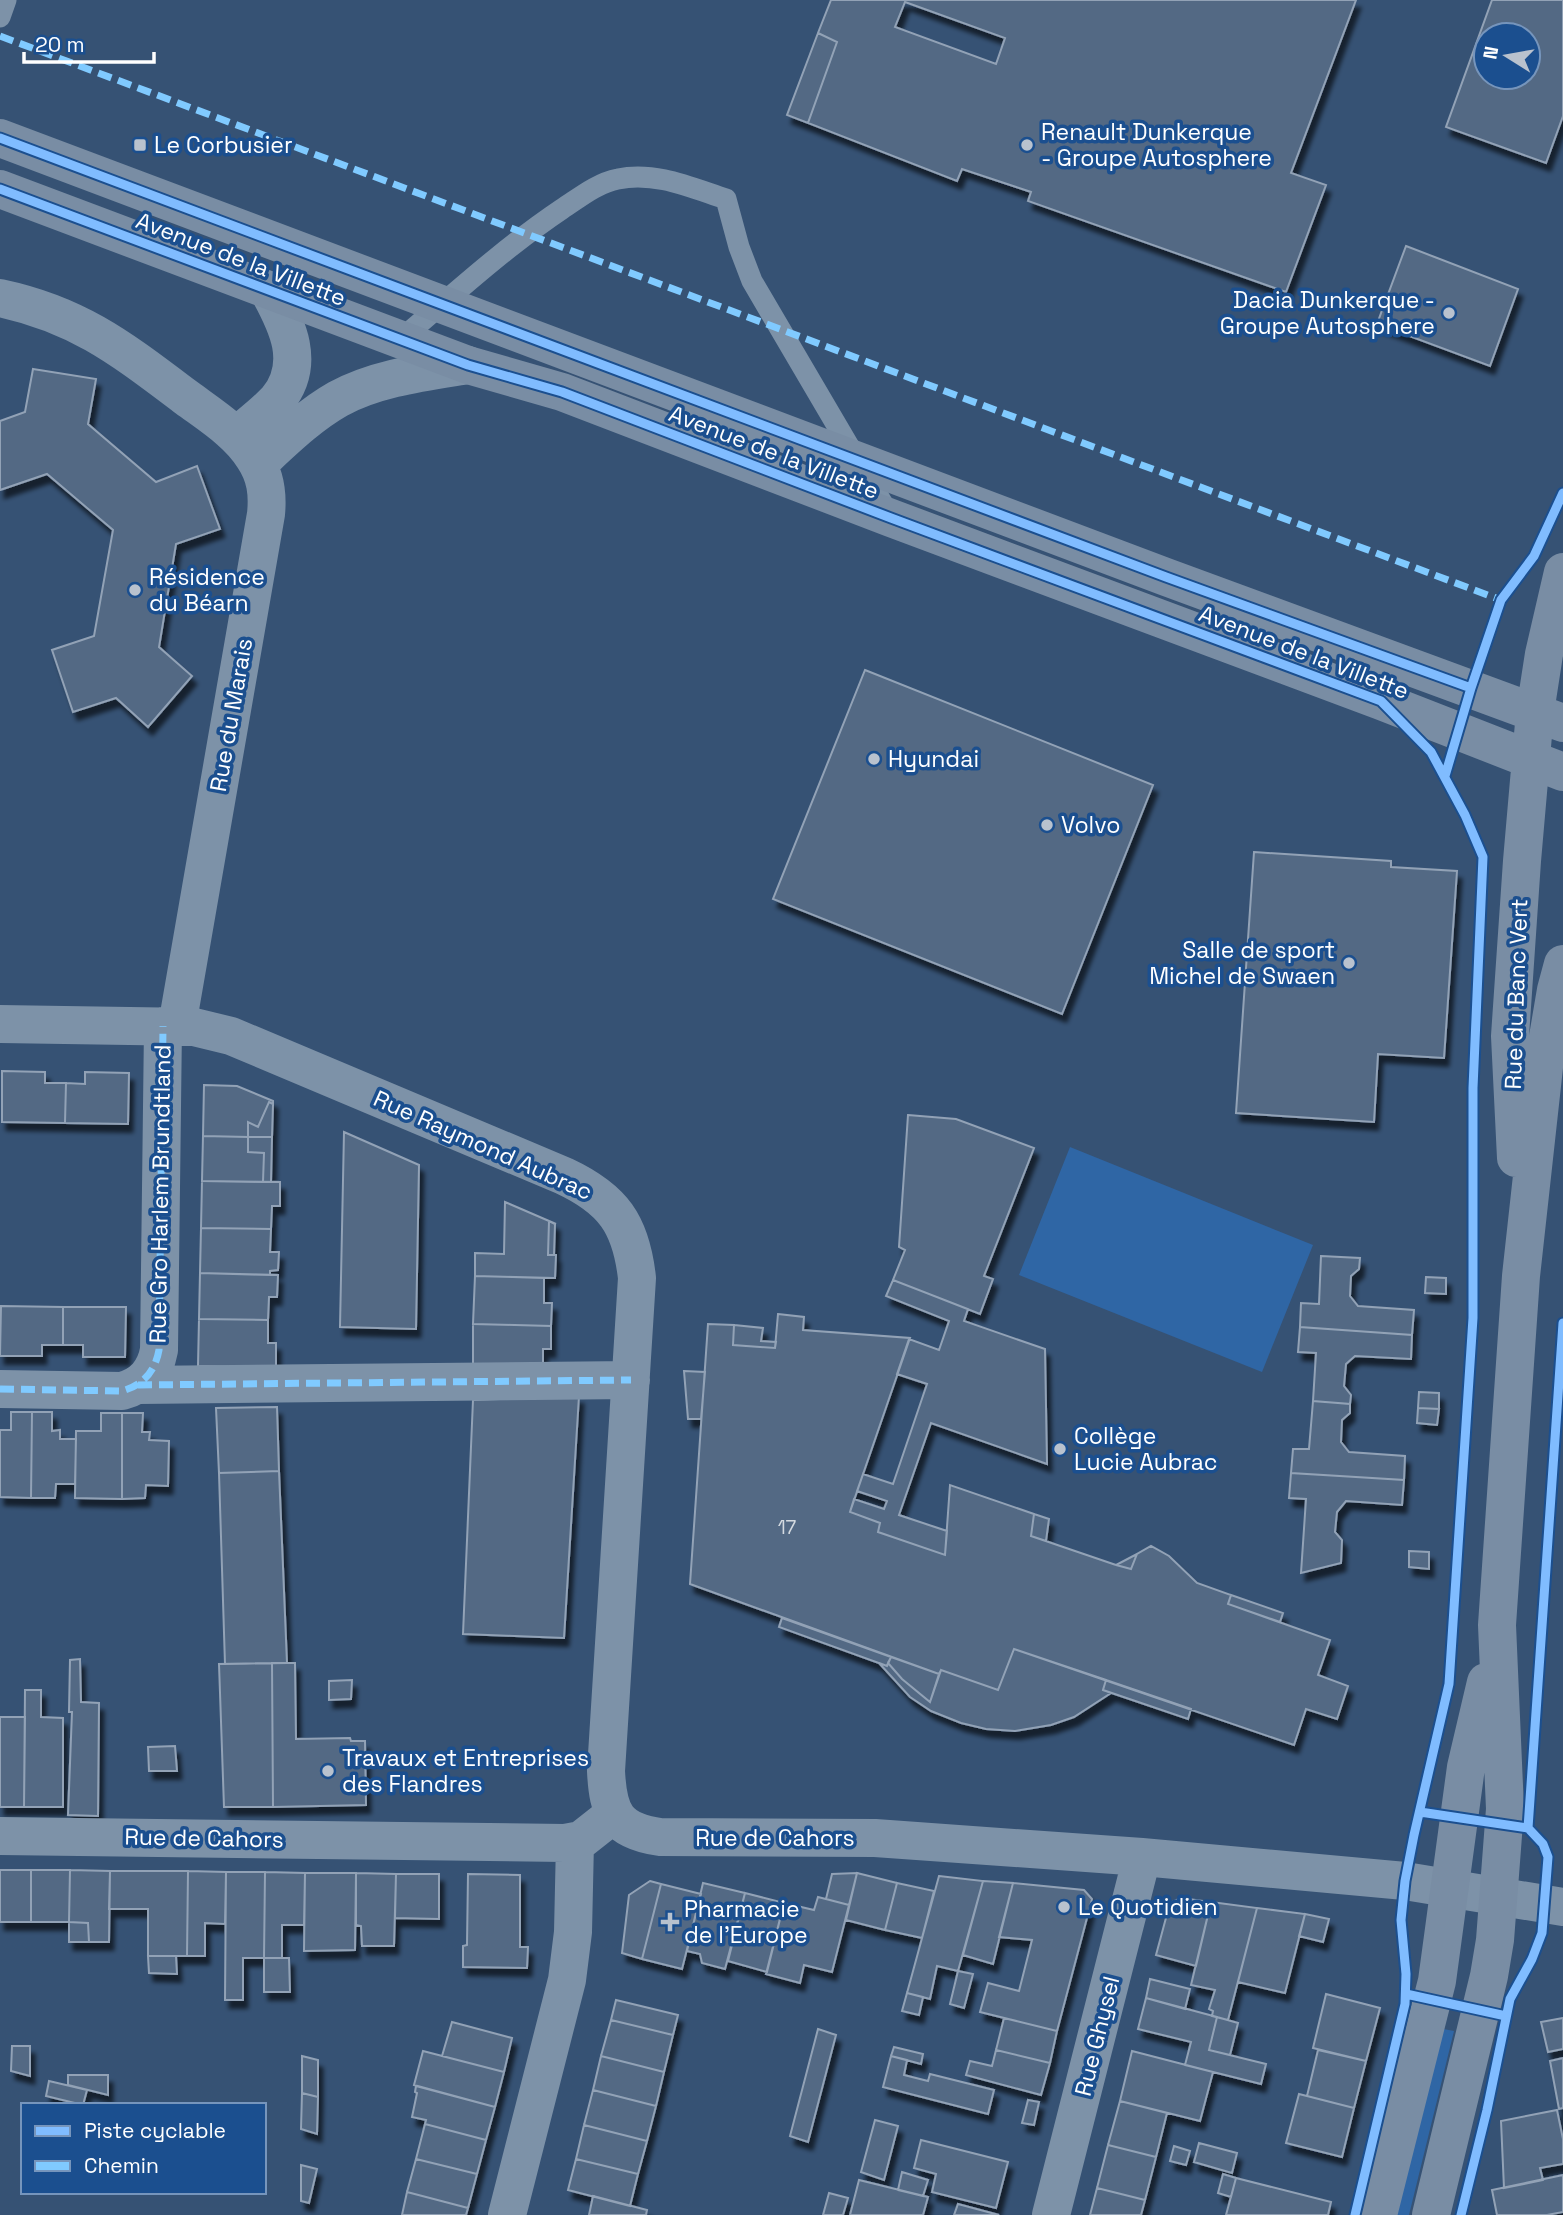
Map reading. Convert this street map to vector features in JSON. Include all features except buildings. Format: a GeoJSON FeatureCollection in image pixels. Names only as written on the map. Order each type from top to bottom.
{"type":"FeatureCollection","features":[{"type":"Feature","properties":{"kind":"main road","name":"Avenue de la Villette"},"geometry":{"type":"LineString","coordinates":[[0,138],[858,462],[1549,718]]}},
{"type":"Feature","properties":{"kind":"main road","name":"Avenue de la Villette"},"geometry":{"type":"LineString","coordinates":[[0,189],[468,365],[562,391],[1550,767]]}},
{"type":"Feature","properties":{"kind":"main road"},"geometry":{"type":"LineString","coordinates":[[1549,718],[1544,654],[1563,572]]}},
{"type":"Feature","properties":{"kind":"main road","name":"Rue du Banc Vert"},"geometry":{"type":"LineString","coordinates":[[1521,1276],[1510,1035],[1553,743],[1549,718]]}},
{"type":"Feature","properties":{"kind":"main road","name":"Rue du Banc Vert"},"geometry":{"type":"LineString","coordinates":[[1536,1141],[1535,1009],[1550,767]]}},
{"type":"Feature","properties":{"kind":"main road","name":"Rue du Banc Vert"},"geometry":{"type":"LineString","coordinates":[[1431,2215],[1489,1976],[1499,1897],[1506,1791],[1500,1724],[1497,1625],[1521,1276],[1550,1019],[1563,964]]}},
{"type":"Feature","properties":{"kind":"main road","name":"Rue du Banc Vert"},"geometry":{"type":"LineString","coordinates":[[1378,2215],[1437,1982],[1466,1768],[1497,1625]]}},
{"type":"Feature","properties":{"kind":"street"},"geometry":{"type":"LineString","coordinates":[[247,450],[291,371],[288,330],[268,290]]}},
{"type":"Feature","properties":{"kind":"street"},"geometry":{"type":"LineString","coordinates":[[0,298],[64,317],[109,341],[247,450]]}},
{"type":"Feature","properties":{"kind":"street"},"geometry":{"type":"LineString","coordinates":[[247,450],[312,416],[339,398],[390,380],[468,365]]}},
{"type":"Feature","properties":{"kind":"street","name":"Rue du Marais"},"geometry":{"type":"LineString","coordinates":[[170,1026],[266,514],[266,488],[247,450]]}},
{"type":"Feature","properties":{"kind":"street","name":"Rue Raymond Aubrac"},"geometry":{"type":"LineString","coordinates":[[0,1024],[194,1027],[231,1035],[579,1183],[604,1200],[618,1217],[633,1250],[637,1278],[606,1770],[608,1795],[614,1814]]}},
{"type":"Feature","properties":{"kind":"street","name":"Rue Gro Harlem Brundtland"},"geometry":{"type":"LineString","coordinates":[[138,1385],[154,1366],[159,1350],[170,1026]]}},
{"type":"Feature","properties":{"kind":"street"},"geometry":{"type":"LineString","coordinates":[[0,1389],[122,1391],[138,1385],[631,1380]]}},
{"type":"Feature","properties":{"kind":"street"},"geometry":{"type":"LineString","coordinates":[[507,2215],[568,1980],[573,1932],[575,1842],[588,1836],[614,1814]]}},
{"type":"Feature","properties":{"kind":"street","name":"Rue de Cahors"},"geometry":{"type":"LineString","coordinates":[[614,1814],[619,1822],[633,1832],[660,1837],[875,1838],[1142,1857],[1369,1877],[1563,1907]]}},
{"type":"Feature","properties":{"kind":"street","name":"Rue de Cahors"},"geometry":{"type":"LineString","coordinates":[[0,1836],[575,1842]]}},
{"type":"Feature","properties":{"kind":"street","name":"Rue Ghysel"},"geometry":{"type":"LineString","coordinates":[[1051,2215],[1142,1857]]}},
{"type":"Feature","properties":{"kind":"lane"},"geometry":{"type":"LineString","coordinates":[[0,17],[6,0]]}},
{"type":"Feature","properties":{"kind":"lane"},"geometry":{"type":"LineString","coordinates":[[400,340],[526,234],[601,184],[627,178],[656,179],[675,182],[726,199],[739,247],[752,281],[891,518]]}},
{"type":"Feature","properties":{"kind":"shaded area"},"geometry":{"type":"Polygon","coordinates":[[[1070,1147],[1313,1245],[1262,1372],[1019,1275],[1070,1147]]]}},
{"type":"Feature","properties":{"kind":"shaded area"},"geometry":{"type":"Polygon","coordinates":[[[1438,2028],[1454,2031],[1409,2215],[1390,2215],[1438,2028]]]}},
{"type":"Feature","properties":{"kind":"marked path"},"geometry":{"type":"LineString","coordinates":[[0,36],[1501,600]]}},
{"type":"Feature","properties":{"kind":"marked path"},"geometry":{"type":"LineString","coordinates":[[0,1389],[122,1391],[142,1381],[154,1365],[159,1350],[163,1026]]}},
{"type":"Feature","properties":{"kind":"marked path"},"geometry":{"type":"LineString","coordinates":[[138,1385],[631,1380]]}},
{"type":"Feature","properties":{"kind":"cycle path"},"geometry":{"type":"LineString","coordinates":[[0,138],[1166,577],[1471,688]]}},
{"type":"Feature","properties":{"kind":"cycle path"},"geometry":{"type":"LineString","coordinates":[[0,189],[468,365],[562,392],[1381,701],[1431,752],[1465,815],[1483,857],[1473,1088],[1473,1318],[1449,1684],[1405,1881],[1401,1920],[1406,1974],[1405,2004],[1355,2215]]}},
{"type":"Feature","properties":{"kind":"cycle path"},"geometry":{"type":"LineString","coordinates":[[1445,776],[1501,600],[1534,556],[1563,493]]}},
{"type":"Feature","properties":{"kind":"cycle path"},"geometry":{"type":"LineString","coordinates":[[1461,2215],[1487,2110],[1510,1999],[1532,1959],[1542,1933],[1548,1857],[1543,1844],[1528,1828],[1563,1323]]}},
{"type":"Feature","properties":{"kind":"cycle path"},"geometry":{"type":"LineString","coordinates":[[1420,1812],[1528,1828]]}},
{"type":"Feature","properties":{"kind":"cycle path"},"geometry":{"type":"LineString","coordinates":[[1406,1994],[1506,2016]]}},
{"type":"Feature","properties":{"kind":"place","name":"Le Corbusier"},"geometry":{"type":"Point","coordinates":[140,145]}},
{"type":"Feature","properties":{"kind":"place","name":"Renault Dunkerque - Groupe Autosphere"},"geometry":{"type":"Point","coordinates":[1027,145]}},
{"type":"Feature","properties":{"kind":"place","name":"Dacia Dunkerque - Groupe Autosphere"},"geometry":{"type":"Point","coordinates":[1449,313]}},
{"type":"Feature","properties":{"kind":"place","name":"Résidence du Béarn"},"geometry":{"type":"Point","coordinates":[135,590]}},
{"type":"Feature","properties":{"kind":"place","name":"Hyundai"},"geometry":{"type":"Point","coordinates":[874,759]}},
{"type":"Feature","properties":{"kind":"place","name":"Volvo"},"geometry":{"type":"Point","coordinates":[1047,825]}},
{"type":"Feature","properties":{"kind":"place","name":"Salle de sport Michel de Swaen"},"geometry":{"type":"Point","coordinates":[1349,963]}},
{"type":"Feature","properties":{"kind":"place","name":"Collège Lucie Aubrac"},"geometry":{"type":"Point","coordinates":[1060,1449]}},
{"type":"Feature","properties":{"kind":"place","name":"Travaux et Entreprises des Flandres"},"geometry":{"type":"Point","coordinates":[328,1771]}},
{"type":"Feature","properties":{"kind":"place","name":"Le Quotidien"},"geometry":{"type":"Point","coordinates":[1064,1907]}},
{"type":"Feature","properties":{"kind":"place","name":"Pharmacie de l'Europe"},"geometry":{"type":"Point","coordinates":[670,1922]}}]}
